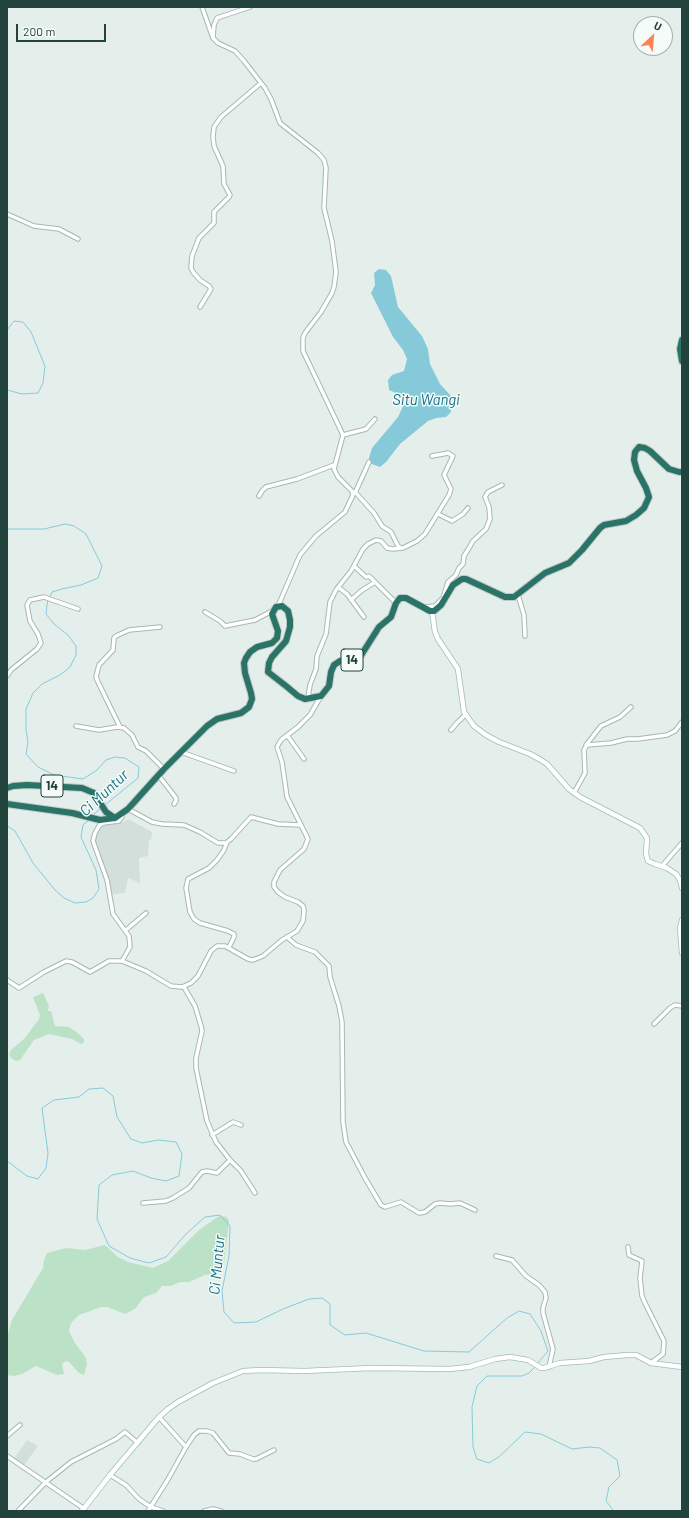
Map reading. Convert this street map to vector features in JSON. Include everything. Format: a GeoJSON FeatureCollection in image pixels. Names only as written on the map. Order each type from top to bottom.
{"type":"FeatureCollection","features":[{"type":"Feature","properties":{"kind":"highway"},"geometry":{"type":"LineString","coordinates":[[682,340],[680,349],[682,361]]}},
{"type":"Feature","properties":{"kind":"highway"},"geometry":{"type":"LineString","coordinates":[[396,603],[400,598],[406,598],[432,611],[441,605],[453,585],[462,578],[505,597],[514,597],[545,573],[564,566],[573,559],[600,528],[609,523],[631,518],[644,508],[648,501],[648,493],[634,460],[636,450],[640,447],[645,448],[669,469],[682,472]]}},
{"type":"Feature","properties":{"kind":"highway","name":"14"},"geometry":{"type":"LineString","coordinates":[[322,696],[329,686],[331,672],[334,665],[340,661],[360,658],[379,627],[391,617],[396,603]]}},
{"type":"Feature","properties":{"kind":"highway"},"geometry":{"type":"LineString","coordinates":[[276,608],[282,606],[288,610],[290,626],[286,641],[272,657],[269,663],[268,672],[271,676],[298,696],[308,698],[322,696]]}},
{"type":"Feature","properties":{"kind":"highway","name":"14"},"geometry":{"type":"LineString","coordinates":[[7,804],[72,813],[100,820],[116,818],[122,814],[164,769],[212,722],[222,717],[241,713],[249,707],[252,699],[244,663],[250,652],[257,647],[272,643],[277,638],[278,631],[272,616],[276,608]]}},
{"type":"Feature","properties":{"kind":"highway","name":"14"},"geometry":{"type":"LineString","coordinates":[[7,788],[27,785],[75,787],[86,790],[95,795],[104,810],[116,818]]}},
{"type":"Feature","properties":{"kind":"main road"},"geometry":{"type":"LineString","coordinates":[[432,611],[435,632],[438,639],[458,669],[462,707],[465,715],[474,726],[499,742],[541,760],[574,793],[640,828],[647,838],[647,859],[676,874],[680,880],[682,888]]}},
{"type":"Feature","properties":{"kind":"main road"},"geometry":{"type":"LineString","coordinates":[[682,920],[680,928],[682,953]]}},
{"type":"Feature","properties":{"kind":"main road"},"geometry":{"type":"LineString","coordinates":[[83,1510],[110,1475],[159,1417],[178,1402],[192,1394],[234,1374],[249,1370],[304,1371],[371,1368],[449,1369],[469,1367],[495,1359],[510,1357],[528,1360],[541,1368],[560,1363],[627,1355],[636,1355],[651,1363],[682,1367]]}},
{"type":"Feature","properties":{"kind":"street"},"geometry":{"type":"LineString","coordinates":[[202,7],[213,38],[218,43],[236,51],[261,83],[271,100],[280,122],[322,156],[325,165],[324,208],[332,241],[336,272],[332,293],[321,312],[305,333],[303,351],[304,357],[313,372],[343,436],[334,465],[335,472],[354,494],[374,513],[382,526],[391,532],[398,546],[401,548]]}},
{"type":"Feature","properties":{"kind":"street"},"geometry":{"type":"LineString","coordinates":[[213,38],[214,25],[217,18],[250,7]]}},
{"type":"Feature","properties":{"kind":"street"},"geometry":{"type":"LineString","coordinates":[[200,307],[211,288],[200,280],[193,272],[191,268],[192,256],[199,238],[214,224],[214,212],[230,195],[224,184],[223,166],[214,146],[214,128],[221,117],[261,83]]}},
{"type":"Feature","properties":{"kind":"street"},"geometry":{"type":"LineString","coordinates":[[7,214],[34,226],[56,228],[78,239]]}},
{"type":"Feature","properties":{"kind":"street"},"geometry":{"type":"LineString","coordinates":[[343,436],[366,429],[375,419]]}},
{"type":"Feature","properties":{"kind":"street"},"geometry":{"type":"LineString","coordinates":[[308,698],[310,685],[316,669],[317,656],[326,634],[330,602],[338,587],[354,566],[363,549],[368,544],[376,540],[381,541],[387,548],[393,549],[413,544],[422,537],[438,514],[450,492],[450,486],[444,475],[445,470],[453,457],[450,454],[432,456]]}},
{"type":"Feature","properties":{"kind":"street"},"geometry":{"type":"LineString","coordinates":[[205,612],[220,621],[225,626],[256,620],[276,608],[304,549],[321,531],[344,512],[369,462]]}},
{"type":"Feature","properties":{"kind":"street"},"geometry":{"type":"LineString","coordinates":[[259,496],[262,490],[266,487],[297,479],[334,465]]}},
{"type":"Feature","properties":{"kind":"street"},"geometry":{"type":"LineString","coordinates":[[424,608],[435,606],[444,596],[448,582],[456,575],[459,568],[463,564],[464,556],[468,548],[473,541],[484,532],[489,523],[489,510],[485,498],[486,495],[502,485]]}},
{"type":"Feature","properties":{"kind":"street"},"geometry":{"type":"LineString","coordinates":[[438,514],[452,522],[468,508]]}},
{"type":"Feature","properties":{"kind":"street"},"geometry":{"type":"LineString","coordinates":[[354,566],[365,576],[369,576],[396,603]]}},
{"type":"Feature","properties":{"kind":"street"},"geometry":{"type":"LineString","coordinates":[[351,600],[375,582]]}},
{"type":"Feature","properties":{"kind":"street"},"geometry":{"type":"LineString","coordinates":[[338,587],[351,600],[364,617]]}},
{"type":"Feature","properties":{"kind":"street"},"geometry":{"type":"LineString","coordinates":[[518,595],[524,615],[525,636]]}},
{"type":"Feature","properties":{"kind":"street"},"geometry":{"type":"LineString","coordinates":[[7,676],[11,670],[40,645],[40,637],[30,621],[27,603],[31,599],[41,597],[51,599],[78,609]]}},
{"type":"Feature","properties":{"kind":"street"},"geometry":{"type":"LineString","coordinates":[[120,727],[96,677],[99,664],[113,650],[114,638],[116,636],[129,630],[160,627]]}},
{"type":"Feature","properties":{"kind":"street"},"geometry":{"type":"LineString","coordinates":[[7,980],[19,988],[36,976],[66,961],[72,962],[90,972],[109,961],[122,961],[146,971],[171,986],[176,988],[184,987],[198,976],[214,948],[221,946],[228,947],[248,959],[253,960],[263,956],[294,933],[303,921],[304,910],[301,904],[278,892],[274,887],[274,882],[280,870],[306,845],[308,839],[287,797],[282,762],[277,747],[278,742],[310,715],[322,696]]}},
{"type":"Feature","properties":{"kind":"street"},"geometry":{"type":"LineString","coordinates":[[574,793],[585,773],[585,746],[601,726],[620,717],[631,707]]}},
{"type":"Feature","properties":{"kind":"street"},"geometry":{"type":"LineString","coordinates":[[451,730],[465,715]]}},
{"type":"Feature","properties":{"kind":"street"},"geometry":{"type":"LineString","coordinates":[[585,746],[627,739],[667,735],[675,731],[682,722]]}},
{"type":"Feature","properties":{"kind":"street"},"geometry":{"type":"LineString","coordinates":[[76,726],[99,730],[120,727],[129,731],[138,747],[146,751],[164,769]]}},
{"type":"Feature","properties":{"kind":"street"},"geometry":{"type":"LineString","coordinates":[[287,735],[304,758]]}},
{"type":"Feature","properties":{"kind":"street"},"geometry":{"type":"LineString","coordinates":[[181,752],[234,771]]}},
{"type":"Feature","properties":{"kind":"street"},"geometry":{"type":"LineString","coordinates":[[159,776],[176,798],[174,804]]}},
{"type":"Feature","properties":{"kind":"street"},"geometry":{"type":"LineString","coordinates":[[128,809],[152,822],[184,825],[218,843],[227,842]]}},
{"type":"Feature","properties":{"kind":"street"},"geometry":{"type":"LineString","coordinates":[[122,814],[119,821],[103,823],[99,826],[93,837],[93,841],[106,875],[113,914],[128,933],[131,943],[128,952],[122,961]]}},
{"type":"Feature","properties":{"kind":"street"},"geometry":{"type":"LineString","coordinates":[[228,947],[234,937],[234,934],[200,923],[194,919],[190,912],[186,888],[188,879],[209,868],[222,854],[227,842],[251,818],[278,824],[301,825]]}},
{"type":"Feature","properties":{"kind":"street"},"geometry":{"type":"LineString","coordinates":[[662,866],[680,848],[682,843]]}},
{"type":"Feature","properties":{"kind":"street"},"geometry":{"type":"LineString","coordinates":[[126,930],[146,913]]}},
{"type":"Feature","properties":{"kind":"street"},"geometry":{"type":"LineString","coordinates":[[287,937],[296,945],[315,952],[329,966],[330,977],[339,1006],[342,1022],[343,1122],[346,1142],[381,1205],[385,1207],[401,1202],[419,1213],[425,1212],[440,1202],[450,1204],[460,1203],[475,1210]]}},
{"type":"Feature","properties":{"kind":"street"},"geometry":{"type":"LineString","coordinates":[[184,987],[195,1006],[202,1031],[196,1058],[196,1074],[212,1135],[230,1160],[241,1171],[255,1193]]}},
{"type":"Feature","properties":{"kind":"street"},"geometry":{"type":"LineString","coordinates":[[654,1024],[674,1005],[682,1006]]}},
{"type":"Feature","properties":{"kind":"street"},"geometry":{"type":"LineString","coordinates":[[212,1135],[232,1122],[241,1125]]}},
{"type":"Feature","properties":{"kind":"street"},"geometry":{"type":"LineString","coordinates":[[143,1203],[166,1201],[173,1198],[189,1188],[202,1172],[207,1171],[217,1173],[230,1160]]}},
{"type":"Feature","properties":{"kind":"street"},"geometry":{"type":"LineString","coordinates":[[628,1247],[629,1255],[642,1261],[640,1278],[642,1296],[644,1303],[664,1342],[663,1354],[651,1363]]}},
{"type":"Feature","properties":{"kind":"street"},"geometry":{"type":"LineString","coordinates":[[496,1256],[512,1260],[526,1276],[539,1285],[545,1292],[546,1298],[543,1313],[553,1349],[549,1367]]}},
{"type":"Feature","properties":{"kind":"street"},"geometry":{"type":"LineString","coordinates":[[159,1417],[186,1446]]}},
{"type":"Feature","properties":{"kind":"street"},"geometry":{"type":"LineString","coordinates":[[7,1436],[20,1425]]}},
{"type":"Feature","properties":{"kind":"street"},"geometry":{"type":"LineString","coordinates":[[148,1511],[167,1481],[186,1446],[197,1433],[202,1430],[207,1430],[216,1435],[229,1453],[243,1455],[255,1460],[274,1450]]}},
{"type":"Feature","properties":{"kind":"street"},"geometry":{"type":"LineString","coordinates":[[18,1511],[46,1482],[71,1462],[116,1439],[125,1432],[138,1443]]}},
{"type":"Feature","properties":{"kind":"street"},"geometry":{"type":"LineString","coordinates":[[7,1456],[46,1482],[83,1510]]}},
{"type":"Feature","properties":{"kind":"street"},"geometry":{"type":"LineString","coordinates":[[110,1475],[124,1484],[137,1497],[151,1506],[163,1511]]}},
{"type":"Feature","properties":{"kind":"street"},"geometry":{"type":"LineString","coordinates":[[204,1511],[221,1511]]}},
{"type":"Feature","properties":{"kind":"shaded area"},"geometry":{"type":"Polygon","coordinates":[[[128,819],[152,832],[151,840],[149,840],[148,856],[139,858],[140,883],[128,878],[125,893],[112,894],[105,868],[96,846],[95,837],[99,828],[104,824],[122,823],[128,819]]]}},
{"type":"Feature","properties":{"kind":"shaded area"},"geometry":{"type":"Polygon","coordinates":[[[27,1440],[38,1446],[24,1465],[14,1459],[27,1440]]]}},
{"type":"Feature","properties":{"kind":"green space"},"geometry":{"type":"Polygon","coordinates":[[[43,993],[49,1006],[48,1011],[51,1011],[55,1026],[69,1027],[84,1039],[84,1042],[81,1044],[72,1039],[49,1034],[34,1040],[20,1060],[16,1061],[11,1058],[9,1054],[11,1050],[25,1038],[39,1019],[40,1015],[33,997],[43,993]]]}},
{"type":"Feature","properties":{"kind":"green space"},"geometry":{"type":"Polygon","coordinates":[[[219,1216],[227,1217],[229,1221],[224,1264],[220,1273],[205,1275],[189,1282],[180,1282],[171,1286],[162,1286],[156,1293],[144,1297],[135,1309],[125,1314],[107,1307],[101,1307],[79,1315],[71,1323],[69,1331],[75,1343],[86,1358],[87,1364],[84,1375],[79,1373],[69,1362],[66,1361],[62,1364],[64,1374],[57,1375],[36,1366],[22,1374],[14,1376],[7,1375],[7,1337],[12,1320],[43,1268],[47,1253],[66,1248],[85,1250],[105,1245],[118,1257],[128,1262],[153,1268],[168,1261],[199,1230],[219,1216]]]}},
{"type":"Feature","properties":{"kind":"water","name":"Situ Wangi"},"geometry":{"type":"Polygon","coordinates":[[[379,269],[386,270],[391,276],[398,307],[422,336],[428,349],[430,364],[440,384],[451,396],[451,412],[446,417],[428,421],[400,444],[386,462],[380,467],[369,463],[372,448],[398,417],[405,402],[403,396],[389,390],[388,380],[392,375],[404,371],[407,359],[403,350],[393,337],[371,293],[375,285],[374,273],[379,269]]]}},
{"type":"Feature","properties":{"kind":"waterway","name":"Ci Muntur"},"geometry":{"type":"LineString","coordinates":[[7,330],[14,321],[23,322],[31,332],[45,366],[43,383],[38,393],[22,394],[7,390]]}},
{"type":"Feature","properties":{"kind":"waterway","name":"Ci Muntur"},"geometry":{"type":"LineString","coordinates":[[7,529],[44,529],[65,524],[74,526],[86,534],[102,566],[98,578],[81,585],[52,592],[50,597]]}},
{"type":"Feature","properties":{"kind":"waterway","name":"Ci Muntur"},"geometry":{"type":"LineString","coordinates":[[48,600],[46,614],[54,624],[68,635],[76,646],[76,655],[70,667],[60,675],[42,684],[33,693],[26,709],[26,730],[28,742],[26,754],[38,767],[54,775],[83,779],[97,770],[106,760],[115,757],[125,758],[139,767],[138,778],[105,805]]}},
{"type":"Feature","properties":{"kind":"waterway","name":"Ci Muntur"},"geometry":{"type":"LineString","coordinates":[[93,815],[101,808]]}},
{"type":"Feature","properties":{"kind":"waterway","name":"Ci Muntur"},"geometry":{"type":"LineString","coordinates":[[7,826],[15,831],[33,863],[55,890],[64,898],[75,903],[86,902],[93,898],[99,889],[96,870],[81,837],[83,825],[88,821]]}},
{"type":"Feature","properties":{"kind":"waterway","name":"Ci Muntur"},"geometry":{"type":"LineString","coordinates":[[7,1161],[27,1176],[38,1179],[46,1168],[48,1153],[42,1108],[54,1100],[79,1097],[89,1089],[103,1088],[113,1096],[117,1117],[131,1139],[142,1143],[158,1140],[176,1142],[182,1154],[179,1176],[166,1181],[151,1178],[133,1171],[112,1175],[99,1185],[97,1219],[109,1246],[130,1258],[149,1263],[166,1257],[186,1234],[205,1217],[220,1215],[230,1226],[229,1256],[222,1291],[224,1312],[234,1323],[256,1322],[309,1299],[322,1298],[330,1304],[330,1325],[345,1335],[366,1333],[424,1351],[469,1352],[507,1318],[519,1311],[530,1314],[541,1331],[548,1351],[537,1364]]}},
{"type":"Feature","properties":{"kind":"waterway","name":"Ci Muntur"},"geometry":{"type":"LineString","coordinates":[[535,1367],[529,1373],[522,1376],[487,1376],[477,1386],[472,1407],[473,1447],[477,1459],[489,1463],[500,1456],[525,1432],[541,1434],[572,1449],[589,1447],[600,1448],[617,1460],[620,1476],[609,1487],[606,1501],[614,1511]]}}]}
